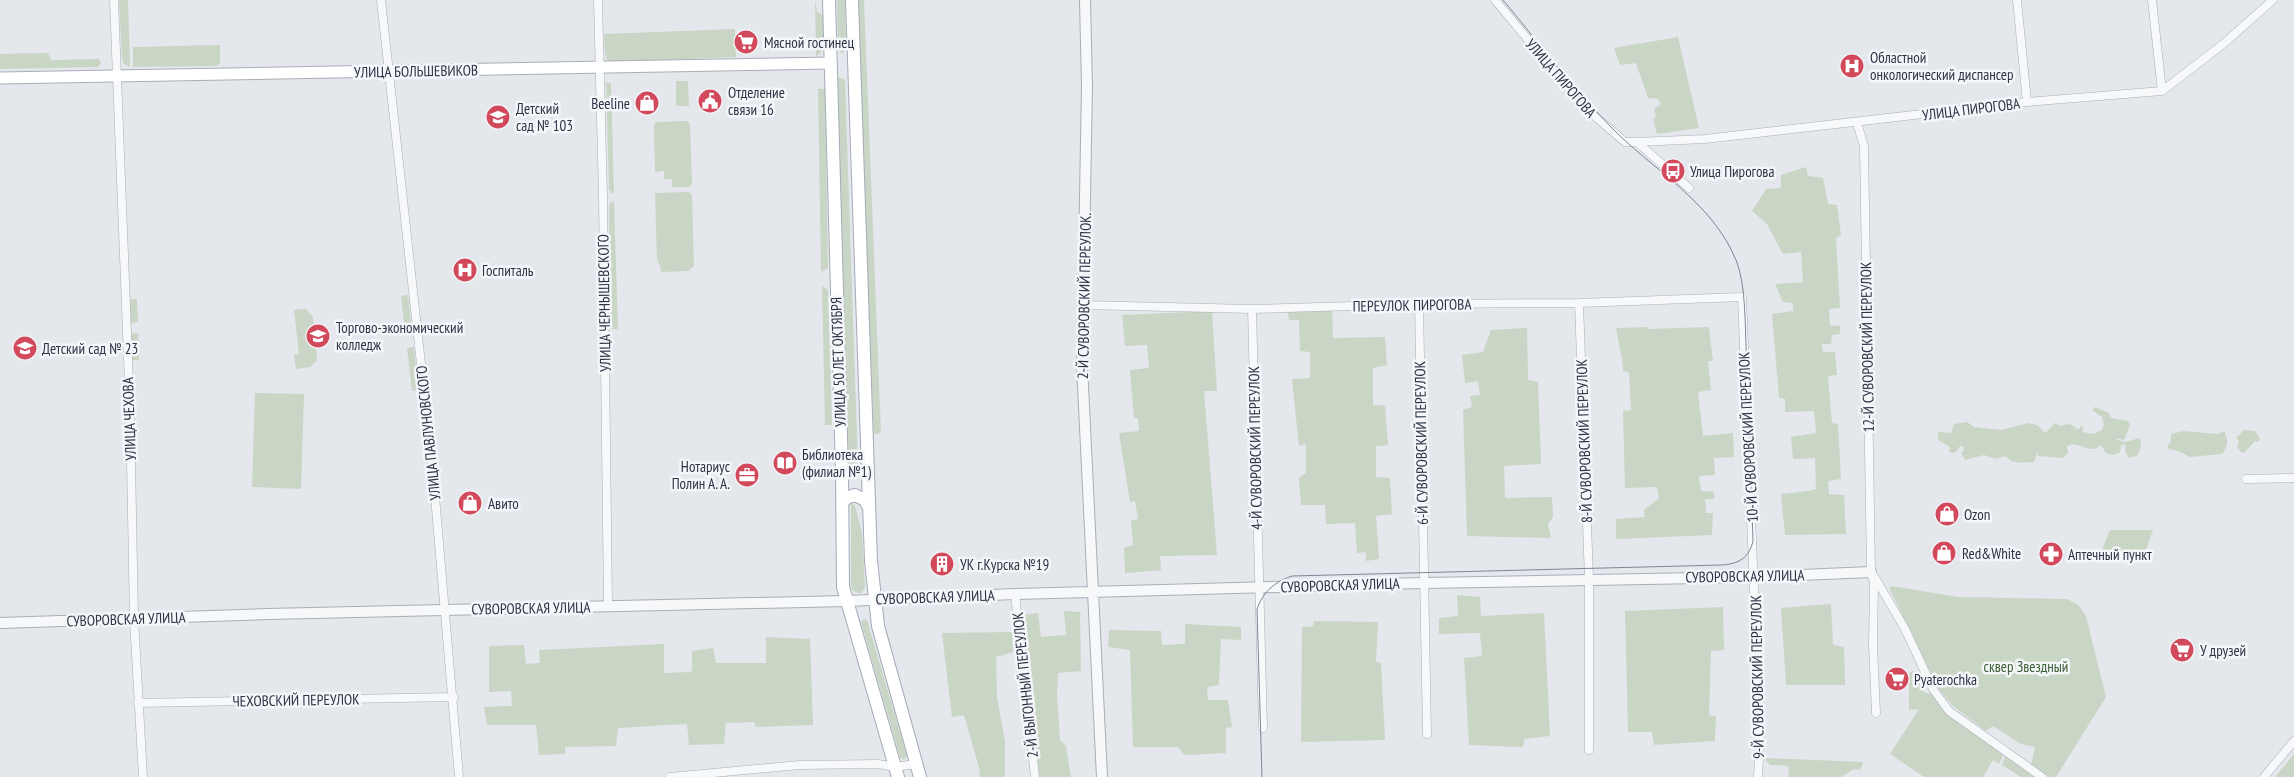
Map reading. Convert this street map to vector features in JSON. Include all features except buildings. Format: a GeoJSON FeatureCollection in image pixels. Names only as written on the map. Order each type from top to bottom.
{"type":"FeatureCollection","features":[{"type":"Feature","properties":{"kind":"main road","name":"УЛИЦА 50 ЛЕТ ОКТЯБРЯ"},"geometry":{"type":"LineString","coordinates":[[829,0],[842,479],[843,587],[896,772]]}},
{"type":"Feature","properties":{"kind":"main road","name":"УЛИЦА 50 ЛЕТ ОКТЯБРЯ"},"geometry":{"type":"LineString","coordinates":[[852,0],[867,479],[874,599],[890,674],[920,777]]}},
{"type":"Feature","properties":{"kind":"main road"},"geometry":{"type":"LineString","coordinates":[[831,63],[854,62]]}},
{"type":"Feature","properties":{"kind":"main road","name":"УЛИЦА БОЛЬШЕВИКОВ"},"geometry":{"type":"LineString","coordinates":[[0,78],[831,63]]}},
{"type":"Feature","properties":{"kind":"main road"},"geometry":{"type":"LineString","coordinates":[[842,479],[855,488],[864,484],[867,479]]}},
{"type":"Feature","properties":{"kind":"main road"},"geometry":{"type":"LineString","coordinates":[[842,504],[846,498],[855,495],[865,500],[868,506]]}},
{"type":"Feature","properties":{"kind":"street","name":"УЛИЦА ЧЕХОВА"},"geometry":{"type":"LineString","coordinates":[[114,0],[118,75],[134,619],[143,777]]}},
{"type":"Feature","properties":{"kind":"street","name":"УЛИЦА ПАВЛУНОВСКОГО"},"geometry":{"type":"LineString","coordinates":[[381,0],[432,466],[460,777]]}},
{"type":"Feature","properties":{"kind":"street","name":"УЛИЦА ЧЕРНЫШЕВСКОГО"},"geometry":{"type":"LineString","coordinates":[[598,0],[608,606]]}},
{"type":"Feature","properties":{"kind":"street","name":"2-Й СУВОРОВСКИЙ ПЕРЕУЛОК."},"geometry":{"type":"LineString","coordinates":[[1085,0],[1087,86],[1082,365],[1102,777]]}},
{"type":"Feature","properties":{"kind":"street","name":"УЛИЦА ПИРОГОВА"},"geometry":{"type":"LineString","coordinates":[[1495,0],[1584,107],[1625,142],[1705,138],[1857,123],[2026,102],[2162,92]]}},
{"type":"Feature","properties":{"kind":"street"},"geometry":{"type":"LineString","coordinates":[[2017,0],[2026,102]]}},
{"type":"Feature","properties":{"kind":"street"},"geometry":{"type":"LineString","coordinates":[[2152,0],[2162,92]]}},
{"type":"Feature","properties":{"kind":"street"},"geometry":{"type":"LineString","coordinates":[[2162,92],[2222,45],[2273,0]]}},
{"type":"Feature","properties":{"kind":"street","name":"12-Й СУВОРОВСКИЙ ПЕРЕУЛОК"},"geometry":{"type":"LineString","coordinates":[[1857,123],[1864,146],[1871,572],[1874,583],[1872,645],[1876,713]]}},
{"type":"Feature","properties":{"kind":"street","name":"УЛИЦА ПИРОГОВА"},"geometry":{"type":"LineString","coordinates":[[1637,142],[1689,188]]}},
{"type":"Feature","properties":{"kind":"street","name":"ПЕРЕУЛОК ПИРОГОВА"},"geometry":{"type":"LineString","coordinates":[[1082,305],[1252,309],[1419,304],[1579,303],[1742,297]]}},
{"type":"Feature","properties":{"kind":"street","name":"10-Й СУВОРОВСКИЙ ПЕРЕУЛОК"},"geometry":{"type":"LineString","coordinates":[[1742,297],[1754,577]]}},
{"type":"Feature","properties":{"kind":"street","name":"8-Й СУВОРОВСКИЙ ПЕРЕУЛОК"},"geometry":{"type":"LineString","coordinates":[[1579,303],[1588,579],[1589,750]]}},
{"type":"Feature","properties":{"kind":"street","name":"6-Й СУВОРОВСКИЙ ПЕРЕУЛОК"},"geometry":{"type":"LineString","coordinates":[[1419,304],[1427,734]]}},
{"type":"Feature","properties":{"kind":"street","name":"4-Й СУВОРОВСКИЙ ПЕРЕУЛОК"},"geometry":{"type":"LineString","coordinates":[[1252,309],[1263,728]]}},
{"type":"Feature","properties":{"kind":"street"},"geometry":{"type":"LineString","coordinates":[[2246,479],[2294,478]]}},
{"type":"Feature","properties":{"kind":"street"},"geometry":{"type":"LineString","coordinates":[[1871,572],[1902,623],[1940,700],[1965,724],[2042,777]]}},
{"type":"Feature","properties":{"kind":"street","name":"СУВОРОВСКАЯ УЛИЦА"},"geometry":{"type":"LineString","coordinates":[[0,623],[846,601],[1423,582],[1754,577],[1871,572]]}},
{"type":"Feature","properties":{"kind":"street","name":"9-Й СУВОРОВСКИЙ ПЕРЕУЛОК"},"geometry":{"type":"LineString","coordinates":[[1754,577],[1760,737],[1758,777]]}},
{"type":"Feature","properties":{"kind":"street","name":"2-Й ВЫГОННЫЙ ПЕРЕУЛОК"},"geometry":{"type":"LineString","coordinates":[[1015,594],[1035,777]]}},
{"type":"Feature","properties":{"kind":"street","name":"ЧЕХОВСКИЙ ПЕРЕУЛОК"},"geometry":{"type":"LineString","coordinates":[[138,702],[454,697]]}},
{"type":"Feature","properties":{"kind":"street"},"geometry":{"type":"LineString","coordinates":[[2264,777],[2294,741]]}},
{"type":"Feature","properties":{"kind":"street"},"geometry":{"type":"LineString","coordinates":[[670,777],[800,765],[878,764],[896,772],[916,764]]}},
{"type":"Feature","properties":{"kind":"green space"},"geometry":{"type":"Polygon","coordinates":[[[119,0],[128,0],[130,67],[124,64],[122,59],[119,0]]]}},
{"type":"Feature","properties":{"kind":"green space"},"geometry":{"type":"Polygon","coordinates":[[[815,0],[817,12],[823,15],[824,49],[816,57],[815,0]]]}},
{"type":"Feature","properties":{"kind":"green space"},"geometry":{"type":"Polygon","coordinates":[[[837,0],[845,0],[846,49],[842,54],[838,49],[837,0]]]}},
{"type":"Feature","properties":{"kind":"green space"},"geometry":{"type":"Polygon","coordinates":[[[855,0],[864,0],[881,433],[874,434],[855,0]]]}},
{"type":"Feature","properties":{"kind":"green space"},"geometry":{"type":"Polygon","coordinates":[[[735,29],[736,57],[614,62],[607,60],[605,54],[604,34],[735,29]]]}},
{"type":"Feature","properties":{"kind":"green space"},"geometry":{"type":"Polygon","coordinates":[[[1678,37],[1699,128],[1657,134],[1653,119],[1656,116],[1654,109],[1661,104],[1658,99],[1648,98],[1636,63],[1620,65],[1614,48],[1678,37]]]}},
{"type":"Feature","properties":{"kind":"green space"},"geometry":{"type":"Polygon","coordinates":[[[220,45],[220,63],[217,66],[133,67],[133,47],[220,45]]]}},
{"type":"Feature","properties":{"kind":"green space"},"geometry":{"type":"Polygon","coordinates":[[[48,53],[51,60],[99,59],[101,63],[98,67],[0,69],[0,54],[48,53]]]}},
{"type":"Feature","properties":{"kind":"green space"},"geometry":{"type":"Polygon","coordinates":[[[839,77],[845,80],[858,467],[856,470],[851,470],[849,464],[837,80],[839,77]]]}},
{"type":"Feature","properties":{"kind":"green space"},"geometry":{"type":"Polygon","coordinates":[[[676,81],[688,81],[689,106],[676,106],[676,81]]]}},
{"type":"Feature","properties":{"kind":"green space"},"geometry":{"type":"Polygon","coordinates":[[[606,83],[611,83],[614,193],[609,189],[606,83]]]}},
{"type":"Feature","properties":{"kind":"green space"},"geometry":{"type":"Polygon","coordinates":[[[818,89],[825,89],[828,268],[821,272],[818,89]]]}},
{"type":"Feature","properties":{"kind":"green space"},"geometry":{"type":"Polygon","coordinates":[[[687,121],[690,124],[692,184],[689,187],[672,187],[672,179],[664,179],[664,171],[655,172],[654,125],[656,122],[687,121]]]}},
{"type":"Feature","properties":{"kind":"green space"},"geometry":{"type":"Polygon","coordinates":[[[1806,167],[1808,176],[1823,178],[1828,204],[1837,205],[1841,235],[1836,238],[1840,308],[1829,309],[1830,325],[1840,326],[1840,334],[1832,335],[1831,344],[1822,344],[1823,352],[1835,352],[1837,375],[1828,376],[1832,423],[1838,424],[1841,479],[1828,481],[1829,494],[1844,495],[1846,534],[1785,535],[1781,494],[1816,489],[1815,458],[1793,459],[1791,437],[1816,433],[1814,411],[1785,412],[1785,399],[1779,398],[1772,314],[1793,311],[1793,303],[1783,302],[1775,284],[1803,282],[1801,252],[1783,254],[1767,224],[1752,211],[1766,189],[1781,188],[1781,175],[1806,167]]]}},
{"type":"Feature","properties":{"kind":"green space"},"geometry":{"type":"Polygon","coordinates":[[[689,192],[692,195],[694,266],[688,271],[661,272],[657,260],[655,193],[689,192]]]}},
{"type":"Feature","properties":{"kind":"green space"},"geometry":{"type":"Polygon","coordinates":[[[614,201],[618,329],[610,329],[609,206],[614,201]]]}},
{"type":"Feature","properties":{"kind":"green space"},"geometry":{"type":"Polygon","coordinates":[[[822,286],[828,290],[832,425],[825,425],[822,286]]]}},
{"type":"Feature","properties":{"kind":"green space"},"geometry":{"type":"Polygon","coordinates":[[[408,295],[412,330],[405,331],[401,296],[408,295]]]}},
{"type":"Feature","properties":{"kind":"green space"},"geometry":{"type":"Polygon","coordinates":[[[129,299],[137,299],[138,322],[129,323],[129,299]]]}},
{"type":"Feature","properties":{"kind":"green space"},"geometry":{"type":"Polygon","coordinates":[[[306,309],[313,317],[317,360],[310,367],[296,369],[294,355],[299,354],[294,310],[306,309]]]}},
{"type":"Feature","properties":{"kind":"green space"},"geometry":{"type":"Polygon","coordinates":[[[1332,310],[1333,338],[1385,337],[1387,365],[1373,368],[1373,405],[1385,406],[1388,445],[1376,446],[1376,477],[1390,478],[1392,514],[1376,516],[1379,559],[1366,561],[1366,552],[1357,553],[1355,523],[1326,524],[1325,505],[1301,505],[1299,478],[1306,473],[1306,444],[1299,446],[1292,379],[1310,378],[1310,352],[1300,351],[1299,320],[1289,320],[1288,312],[1332,310]]]}},
{"type":"Feature","properties":{"kind":"green space"},"geometry":{"type":"Polygon","coordinates":[[[1212,311],[1217,391],[1204,391],[1217,555],[1160,556],[1161,570],[1125,573],[1124,548],[1133,545],[1131,521],[1138,519],[1135,501],[1130,502],[1119,433],[1139,431],[1138,418],[1134,418],[1130,370],[1149,368],[1147,345],[1125,346],[1122,315],[1212,311]]]}},
{"type":"Feature","properties":{"kind":"green space"},"geometry":{"type":"Polygon","coordinates":[[[1647,327],[1648,329],[1709,327],[1713,361],[1708,361],[1711,390],[1698,392],[1703,436],[1733,433],[1734,457],[1714,458],[1715,475],[1699,476],[1701,491],[1714,492],[1714,499],[1705,499],[1706,513],[1713,513],[1712,535],[1616,539],[1616,519],[1645,517],[1644,510],[1659,498],[1657,487],[1625,488],[1623,411],[1631,410],[1629,372],[1623,371],[1616,328],[1647,327]]]}},
{"type":"Feature","properties":{"kind":"green space"},"geometry":{"type":"Polygon","coordinates":[[[1527,328],[1528,380],[1538,382],[1541,464],[1504,466],[1505,498],[1552,497],[1553,517],[1548,524],[1551,538],[1467,536],[1463,410],[1472,407],[1470,396],[1480,395],[1478,381],[1465,383],[1462,355],[1483,352],[1491,330],[1527,328]]]}},
{"type":"Feature","properties":{"kind":"green space"},"geometry":{"type":"Polygon","coordinates":[[[138,333],[139,360],[130,360],[130,334],[138,333]]]}},
{"type":"Feature","properties":{"kind":"green space"},"geometry":{"type":"Polygon","coordinates":[[[414,347],[418,390],[412,391],[407,348],[414,347]]]}},
{"type":"Feature","properties":{"kind":"green space"},"geometry":{"type":"Polygon","coordinates":[[[255,393],[304,394],[301,489],[252,487],[255,393]]]}},
{"type":"Feature","properties":{"kind":"green space"},"geometry":{"type":"Polygon","coordinates":[[[2095,407],[2109,413],[2111,418],[2128,421],[2130,425],[2124,440],[2117,438],[2117,440],[2125,442],[2140,438],[2141,446],[2138,455],[2129,458],[2125,451],[2126,444],[2121,445],[2120,452],[2114,455],[2106,453],[2101,445],[2097,448],[2089,449],[2071,445],[2067,446],[2068,453],[2063,458],[2038,456],[2037,452],[2034,462],[2015,462],[2006,456],[1995,459],[1984,455],[1965,460],[1961,453],[1964,450],[1963,446],[1960,446],[1953,453],[1949,452],[1950,447],[1938,440],[1938,432],[1951,433],[1954,424],[1967,422],[1974,427],[2001,430],[2028,423],[2037,425],[2045,433],[2055,423],[2061,426],[2074,426],[2078,430],[2081,426],[2084,427],[2082,432],[2094,434],[2102,430],[2104,425],[2102,417],[2092,410],[2095,407]]]}},
{"type":"Feature","properties":{"kind":"green space"},"geometry":{"type":"Polygon","coordinates":[[[2244,430],[2255,431],[2260,439],[2242,453],[2237,447],[2239,441],[2236,438],[2244,430]]]}},
{"type":"Feature","properties":{"kind":"green space"},"geometry":{"type":"Polygon","coordinates":[[[2184,431],[2218,434],[2224,431],[2227,440],[2226,448],[2222,454],[2190,457],[2179,451],[2169,449],[2167,446],[2171,442],[2171,434],[2184,431]]]}},
{"type":"Feature","properties":{"kind":"green space"},"geometry":{"type":"Polygon","coordinates":[[[851,503],[855,506],[862,533],[865,587],[861,593],[852,590],[851,586],[851,503]]]}},
{"type":"Feature","properties":{"kind":"green space"},"geometry":{"type":"Polygon","coordinates":[[[2110,530],[2153,530],[2145,553],[2101,552],[2110,530]]]}},
{"type":"Feature","properties":{"kind":"green space","name":"сквер Звездный"},"geometry":{"type":"Polygon","coordinates":[[[1892,586],[1958,597],[2067,599],[2078,605],[2086,616],[2106,697],[2056,777],[2049,777],[2031,765],[2035,747],[2021,744],[1993,726],[1986,731],[1953,706],[1939,689],[1889,588],[1892,586]]]}},
{"type":"Feature","properties":{"kind":"green space"},"geometry":{"type":"Polygon","coordinates":[[[1457,595],[1480,597],[1481,616],[1544,613],[1550,736],[1524,739],[1523,747],[1469,745],[1464,658],[1482,656],[1480,633],[1439,634],[1439,618],[1458,616],[1457,595]]]}},
{"type":"Feature","properties":{"kind":"green space"},"geometry":{"type":"Polygon","coordinates":[[[1831,604],[1833,645],[1844,647],[1845,685],[1786,685],[1781,608],[1831,604]]]}},
{"type":"Feature","properties":{"kind":"green space"},"geometry":{"type":"Polygon","coordinates":[[[1723,607],[1724,650],[1711,651],[1709,715],[1716,717],[1715,741],[1654,745],[1652,732],[1628,732],[1625,611],[1723,607]]]}},
{"type":"Feature","properties":{"kind":"green space"},"geometry":{"type":"Polygon","coordinates":[[[1064,611],[1080,612],[1081,671],[1058,673],[1057,695],[1060,740],[1066,746],[1071,777],[1038,777],[1023,615],[1038,613],[1041,637],[1066,635],[1064,611]]]}},
{"type":"Feature","properties":{"kind":"green space"},"geometry":{"type":"Polygon","coordinates":[[[864,619],[867,620],[907,756],[904,760],[900,757],[861,622],[864,619]]]}},
{"type":"Feature","properties":{"kind":"green space"},"geometry":{"type":"Polygon","coordinates":[[[1314,621],[1378,622],[1376,662],[1381,663],[1385,740],[1301,742],[1302,627],[1313,626],[1314,621]]]}},
{"type":"Feature","properties":{"kind":"green space"},"geometry":{"type":"Polygon","coordinates":[[[1185,624],[1241,627],[1241,640],[1221,639],[1219,685],[1207,687],[1208,700],[1228,700],[1232,727],[1226,728],[1226,753],[1184,755],[1178,747],[1133,747],[1130,650],[1108,647],[1109,630],[1161,631],[1162,645],[1185,644],[1185,624]]]}},
{"type":"Feature","properties":{"kind":"green space"},"geometry":{"type":"Polygon","coordinates":[[[1012,632],[1013,652],[996,657],[997,697],[1005,742],[1005,777],[979,777],[980,771],[964,715],[952,717],[942,633],[1012,632]]]}},
{"type":"Feature","properties":{"kind":"green space"},"geometry":{"type":"Polygon","coordinates":[[[766,637],[810,639],[813,725],[756,727],[754,722],[726,723],[724,744],[689,745],[687,724],[618,728],[616,746],[565,747],[565,754],[539,755],[536,725],[487,725],[484,707],[512,706],[511,691],[489,692],[489,646],[524,645],[526,664],[540,663],[539,650],[664,644],[664,673],[692,671],[692,651],[713,648],[716,663],[766,663],[766,637]]]}},
{"type":"Feature","properties":{"kind":"green space"},"geometry":{"type":"Polygon","coordinates":[[[1914,671],[1924,692],[1933,695],[1948,716],[2004,753],[1999,764],[1993,760],[1983,777],[1924,777],[1890,754],[1919,709],[1909,710],[1909,673],[1914,671]]]}},
{"type":"Feature","properties":{"kind":"green space"},"geometry":{"type":"Polygon","coordinates":[[[2294,754],[2294,777],[2275,777],[2294,754]]]}},
{"type":"Feature","properties":{"kind":"green space"},"geometry":{"type":"Polygon","coordinates":[[[2006,755],[2034,777],[2021,777],[2002,765],[2006,755]]]}},
{"type":"Feature","properties":{"kind":"green space"},"geometry":{"type":"Polygon","coordinates":[[[1764,758],[1863,762],[1860,770],[1854,769],[1841,777],[1789,777],[1788,766],[1770,765],[1764,758]]]}},
{"type":"Feature","properties":{"kind":"tram line"},"geometry":{"type":"LineString","coordinates":[[1262,777],[1257,609],[1262,598],[1270,588],[1286,578],[1292,576],[1721,565],[1742,559],[1749,552],[1753,541],[1744,295],[1736,260],[1712,220],[1679,187],[1609,125],[1568,79],[1503,0]]}},
{"type":"Feature","properties":{"kind":"place","name":"Мясной гостинец"},"geometry":{"type":"Point","coordinates":[746,42]}},
{"type":"Feature","properties":{"kind":"place","name":"Областной онкологический диспансер"},"geometry":{"type":"Point","coordinates":[1852,66]}},
{"type":"Feature","properties":{"kind":"place","name":"Отделение связи 16"},"geometry":{"type":"Point","coordinates":[710,101]}},
{"type":"Feature","properties":{"kind":"place","name":"Beeline"},"geometry":{"type":"Point","coordinates":[647,103]}},
{"type":"Feature","properties":{"kind":"place","name":"Детский сад № 103"},"geometry":{"type":"Point","coordinates":[498,117]}},
{"type":"Feature","properties":{"kind":"place","name":"Улица Пирогова"},"geometry":{"type":"Point","coordinates":[1673,171]}},
{"type":"Feature","properties":{"kind":"place","name":"Госпиталь"},"geometry":{"type":"Point","coordinates":[465,270]}},
{"type":"Feature","properties":{"kind":"place","name":"Торгово-экономический колледж"},"geometry":{"type":"Point","coordinates":[318,336]}},
{"type":"Feature","properties":{"kind":"place","name":"Детский сад № 23"},"geometry":{"type":"Point","coordinates":[25,348]}},
{"type":"Feature","properties":{"kind":"place","name":"Библиотека (филиал №1)"},"geometry":{"type":"Point","coordinates":[785,463]}},
{"type":"Feature","properties":{"kind":"place","name":"Нотариус Полин А. А."},"geometry":{"type":"Point","coordinates":[747,475]}},
{"type":"Feature","properties":{"kind":"place","name":"Авито"},"geometry":{"type":"Point","coordinates":[470,503]}},
{"type":"Feature","properties":{"kind":"place","name":"Ozon"},"geometry":{"type":"Point","coordinates":[1947,514]}},
{"type":"Feature","properties":{"kind":"place","name":"Red&White"},"geometry":{"type":"Point","coordinates":[1944,553]}},
{"type":"Feature","properties":{"kind":"place","name":"Аптечный пункт"},"geometry":{"type":"Point","coordinates":[2051,554]}},
{"type":"Feature","properties":{"kind":"place","name":"УК г.Курска №19"},"geometry":{"type":"Point","coordinates":[942,564]}},
{"type":"Feature","properties":{"kind":"place","name":"У друзей"},"geometry":{"type":"Point","coordinates":[2182,650]}},
{"type":"Feature","properties":{"kind":"place","name":"Pyaterochka"},"geometry":{"type":"Point","coordinates":[1897,679]}}]}
